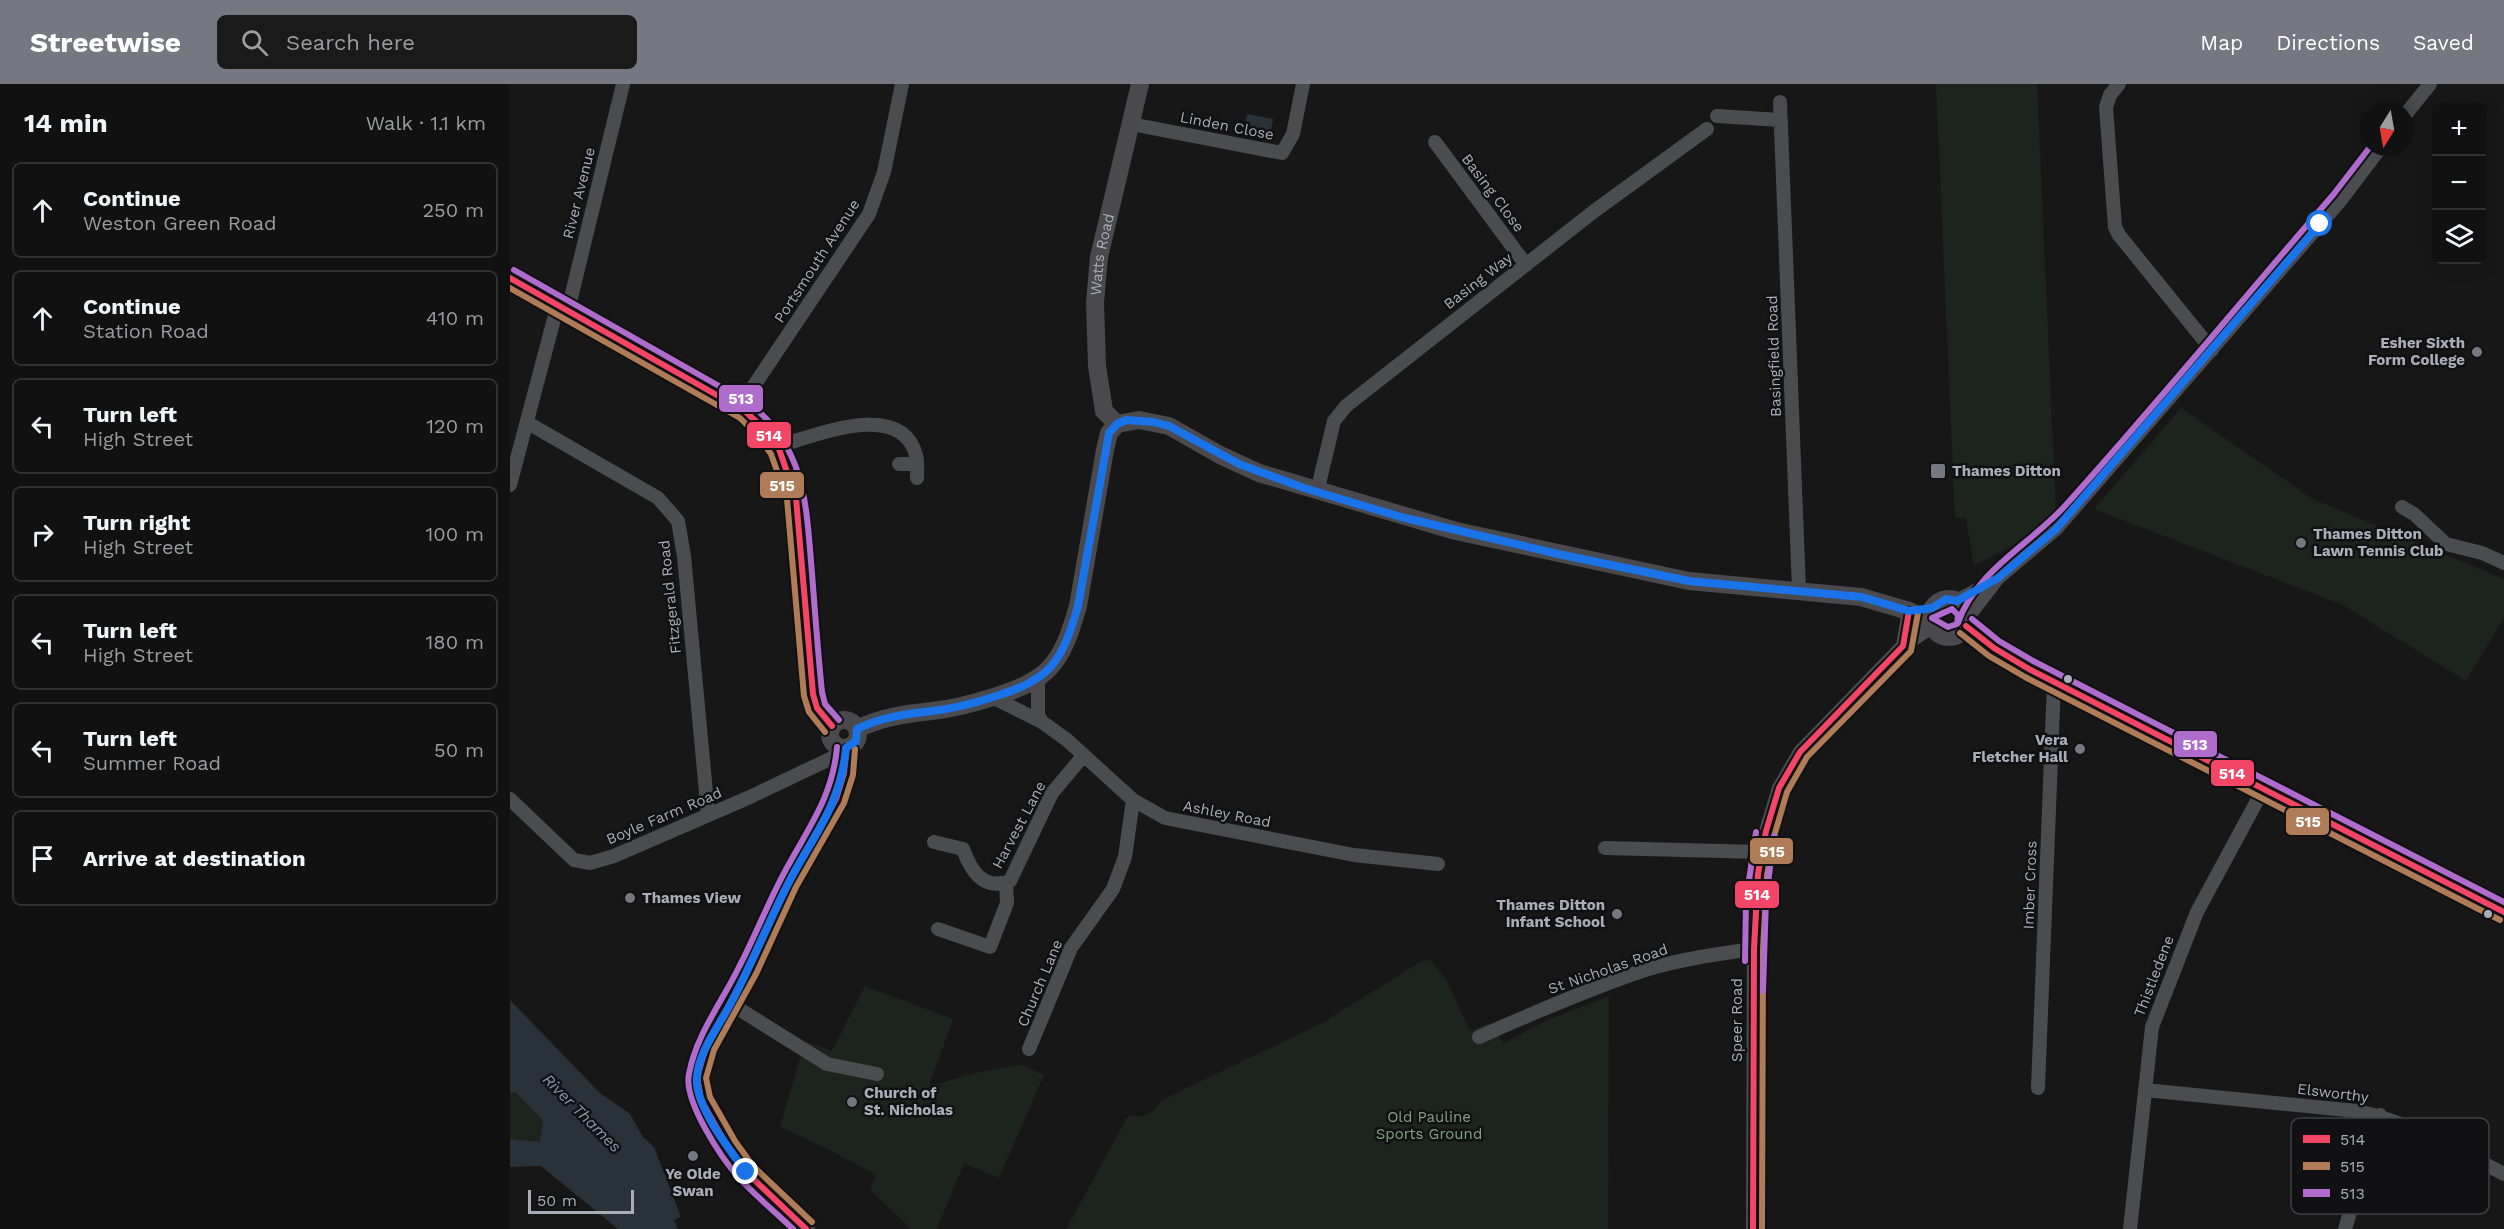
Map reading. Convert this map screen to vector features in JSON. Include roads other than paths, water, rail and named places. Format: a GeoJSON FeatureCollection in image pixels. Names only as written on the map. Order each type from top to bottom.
{"type":"FeatureCollection","features":[{"type":"Feature","properties":{"kind":"main road","name":"Watts Road"},"geometry":{"type":"LineString","coordinates":[[1117,424],[1107,416],[1102,400],[1097,366],[1095,302],[1099,257],[1140,84]]}},
{"type":"Feature","properties":{"kind":"main road"},"geometry":{"type":"LineString","coordinates":[[857,729],[876,720],[902,713],[934,711],[1020,690],[1038,680],[1058,657],[1071,631],[1087,561],[1109,433],[1117,424],[1139,420],[1169,426],[1239,464],[1317,492],[1456,531],[1652,574],[1719,585],[1862,597],[1931,619],[1938,634],[1948,637],[1957,635],[1967,622]]}},
{"type":"Feature","properties":{"kind":"main road"},"geometry":{"type":"LineString","coordinates":[[1931,619],[1946,599],[1957,601],[1965,608],[1967,622],[1994,648],[2054,682],[2504,912]]}},
{"type":"Feature","properties":{"kind":"main road"},"geometry":{"type":"LineString","coordinates":[[806,1229],[746,1172],[727,1146],[701,1100],[697,1077],[706,1047],[731,1004],[788,884],[836,799],[844,774],[842,748],[830,736],[832,726],[843,720],[852,723],[857,729],[856,741],[842,748]]}},
{"type":"Feature","properties":{"kind":"street","name":"River Avenue"},"geometry":{"type":"LineString","coordinates":[[510,484],[563,307],[623,84]]}},
{"type":"Feature","properties":{"kind":"street","name":"Portsmouth Avenue"},"geometry":{"type":"LineString","coordinates":[[739,408],[869,213],[884,172],[902,84]]}},
{"type":"Feature","properties":{"kind":"street","name":"Linden Close"},"geometry":{"type":"LineString","coordinates":[[1131,124],[1282,153],[1293,134],[1303,84]]}},
{"type":"Feature","properties":{"kind":"street"},"geometry":{"type":"LineString","coordinates":[[2120,84],[2110,95],[2106,107],[2115,227],[2119,235],[2212,350]]}},
{"type":"Feature","properties":{"kind":"street"},"geometry":{"type":"LineString","coordinates":[[2414,104],[2430,84]]}},
{"type":"Feature","properties":{"kind":"street","name":"Basingfield Road"},"geometry":{"type":"LineString","coordinates":[[1780,102],[1799,590]]}},
{"type":"Feature","properties":{"kind":"street"},"geometry":{"type":"LineString","coordinates":[[1717,116],[1780,120]]}},
{"type":"Feature","properties":{"kind":"street","name":"Basing Way"},"geometry":{"type":"LineString","coordinates":[[1317,492],[1338,413],[1526,265],[1707,129]]}},
{"type":"Feature","properties":{"kind":"street","name":"Basing Close"},"geometry":{"type":"LineString","coordinates":[[1435,141],[1526,265]]}},
{"type":"Feature","properties":{"kind":"street"},"geometry":{"type":"LineString","coordinates":[[1957,601],[1998,578],[2056,529],[2340,201],[2373,156]]}},
{"type":"Feature","properties":{"kind":"street"},"geometry":{"type":"LineString","coordinates":[[510,278],[739,408],[760,423],[778,446],[789,469],[796,498],[813,694],[817,708],[832,726]]}},
{"type":"Feature","properties":{"kind":"street","name":"Fitzgerald Road"},"geometry":{"type":"LineString","coordinates":[[528,423],[658,498],[678,521],[684,556],[708,814]]}},
{"type":"Feature","properties":{"kind":"street"},"geometry":{"type":"LineString","coordinates":[[778,446],[861,424],[882,424],[899,429],[907,438],[916,455],[917,471],[899,464]]}},
{"type":"Feature","properties":{"kind":"street"},"geometry":{"type":"LineString","coordinates":[[2402,507],[2446,544],[2482,553],[2504,563]]}},
{"type":"Feature","properties":{"kind":"street"},"geometry":{"type":"LineString","coordinates":[[1967,622],[1998,578]]}},
{"type":"Feature","properties":{"kind":"street"},"geometry":{"type":"LineString","coordinates":[[1903,646],[1909,611]]}},
{"type":"Feature","properties":{"kind":"street","name":"Speer Road"},"geometry":{"type":"LineString","coordinates":[[1754,1229],[1754,949],[1761,852],[1779,788],[1800,752],[1931,619]]}},
{"type":"Feature","properties":{"kind":"street"},"geometry":{"type":"LineString","coordinates":[[1038,680],[1038,715],[1042,722]]}},
{"type":"Feature","properties":{"kind":"street","name":"Imber Cross"},"geometry":{"type":"LineString","coordinates":[[2038,1088],[2054,682]]}},
{"type":"Feature","properties":{"kind":"street","name":"Ashley Road"},"geometry":{"type":"LineString","coordinates":[[992,697],[1042,722],[1084,755],[1133,801],[1165,818],[1354,855],[1438,864]]}},
{"type":"Feature","properties":{"kind":"street","name":"Boyle Farm Road"},"geometry":{"type":"LineString","coordinates":[[510,799],[567,854],[580,862],[590,863],[614,856],[826,761],[834,757],[842,748]]}},
{"type":"Feature","properties":{"kind":"street","name":"Harvest Lane"},"geometry":{"type":"LineString","coordinates":[[938,929],[990,947],[1007,903],[1006,882],[1018,870],[1052,793],[1084,755]]}},
{"type":"Feature","properties":{"kind":"street","name":"Thistledene"},"geometry":{"type":"LineString","coordinates":[[2130,1229],[2152,1027],[2196,912],[2264,788]]}},
{"type":"Feature","properties":{"kind":"street","name":"Church Lane"},"geometry":{"type":"LineString","coordinates":[[1029,1049],[1071,948],[1113,889],[1125,857],[1133,801]]}},
{"type":"Feature","properties":{"kind":"street"},"geometry":{"type":"LineString","coordinates":[[1605,848],[1621,841],[1761,852]]}},
{"type":"Feature","properties":{"kind":"street","name":"Harvest Lane"},"geometry":{"type":"LineString","coordinates":[[934,842],[963,849],[970,868],[977,877],[1006,882]]}},
{"type":"Feature","properties":{"kind":"street","name":"St Nicholas Road"},"geometry":{"type":"LineString","coordinates":[[1479,1037],[1569,998],[1647,970],[1699,957],[1754,949]]}},
{"type":"Feature","properties":{"kind":"street"},"geometry":{"type":"LineString","coordinates":[[731,1004],[827,1064],[877,1074]]}},
{"type":"Feature","properties":{"kind":"street","name":"Elsworthy"},"geometry":{"type":"LineString","coordinates":[[2145,1090],[2357,1111],[2389,1118]]}},
{"type":"Feature","properties":{"kind":"street","name":"Elsworthy"},"geometry":{"type":"LineString","coordinates":[[2489,1166],[2504,1174]]}},
{"type":"Feature","properties":{"kind":"street"},"geometry":{"type":"LineString","coordinates":[[2345,1229],[2350,1214]]}},
{"type":"Feature","properties":{"kind":"water"},"geometry":{"type":"Polygon","coordinates":[[[1247,114],[1273,119],[1270,135],[1244,130],[1247,114]]]}},
{"type":"Feature","properties":{"kind":"water","name":"River Thames"},"geometry":{"type":"Polygon","coordinates":[[[510,1000],[600,1093],[630,1114],[643,1137],[654,1147],[681,1217],[674,1220],[678,1229],[618,1229],[541,1166],[510,1167],[510,1139],[540,1142],[543,1120],[515,1092],[510,1093],[510,1000]]]}},
{"type":"Feature","properties":{"kind":"place","name":"Esher Sixth Form College"},"geometry":{"type":"Point","coordinates":[2477,352]}},
{"type":"Feature","properties":{"kind":"place","name":"Thames Ditton"},"geometry":{"type":"Point","coordinates":[1938,471]}},
{"type":"Feature","properties":{"kind":"place","name":"Thames Ditton Lawn Tennis Club"},"geometry":{"type":"Point","coordinates":[2301,543]}},
{"type":"Feature","properties":{"kind":"place","name":"Vera Fletcher Hall"},"geometry":{"type":"Point","coordinates":[2080,749]}},
{"type":"Feature","properties":{"kind":"place","name":"Thames View"},"geometry":{"type":"Point","coordinates":[630,898]}},
{"type":"Feature","properties":{"kind":"place","name":"Thames Ditton Infant School"},"geometry":{"type":"Point","coordinates":[1617,914]}},
{"type":"Feature","properties":{"kind":"place","name":"Church of St. Nicholas"},"geometry":{"type":"Point","coordinates":[852,1102]}},
{"type":"Feature","properties":{"kind":"place","name":"Ye Olde Swan"},"geometry":{"type":"Point","coordinates":[693,1156]}},
{"type":"Feature","properties":{"kind":"park label","name":"Old Pauline Sports Ground"},"geometry":{"type":"Point","coordinates":[1429,1126]}}]}
